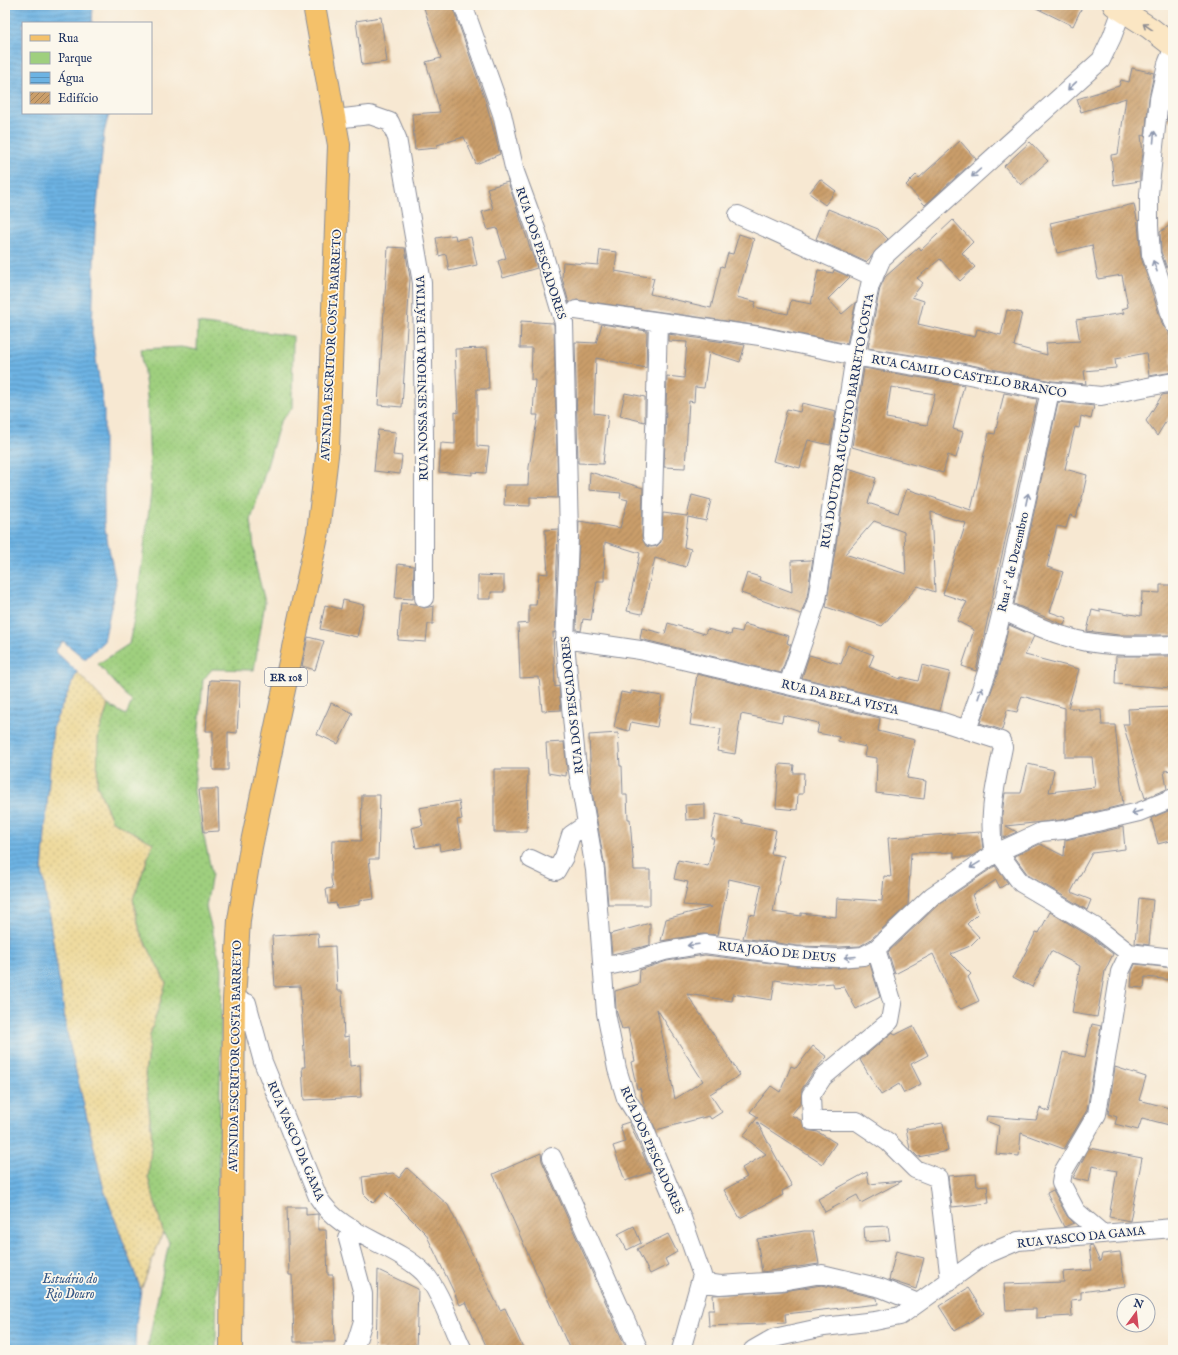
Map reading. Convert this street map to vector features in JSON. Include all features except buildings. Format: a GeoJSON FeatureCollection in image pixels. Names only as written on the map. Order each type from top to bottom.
{"type":"FeatureCollection","features":[{"type":"Feature","properties":{"kind":"main road","name":"AVENIDA ESCRITOR COSTA BARRETO"},"geometry":{"type":"LineString","coordinates":[[231,1350],[234,1000],[239,920],[248,862],[318,532],[328,447],[339,145],[314,5]]}},
{"type":"Feature","properties":{"kind":"street","name":"RUA DOS PESCADORES"},"geometry":{"type":"LineString","coordinates":[[463,5],[502,114],[515,172],[536,232],[564,323],[569,536],[565,639],[576,759],[596,870],[606,1013],[617,1069],[626,1098],[642,1123],[682,1218],[702,1276],[681,1350]]}},
{"type":"Feature","properties":{"kind":"street"},"geometry":{"type":"LineString","coordinates":[[1118,7],[1173,46]]}},
{"type":"Feature","properties":{"kind":"street","name":"RUA DOUTOR AUGUSTO BARRETO COSTA"},"geometry":{"type":"LineString","coordinates":[[788,685],[817,600],[855,356],[870,285],[882,258],[1101,60],[1112,37],[1118,7]]}},
{"type":"Feature","properties":{"kind":"street"},"geometry":{"type":"LineString","coordinates":[[1173,49],[1167,64],[1159,99],[1149,194],[1151,254],[1170,298],[1173,323]]}},
{"type":"Feature","properties":{"kind":"street","name":"RUA NOSSA SENHORA DE FÁTIMA"},"geometry":{"type":"LineString","coordinates":[[335,120],[370,115],[390,122],[397,138],[422,283],[424,598]]}},
{"type":"Feature","properties":{"kind":"street"},"geometry":{"type":"LineString","coordinates":[[738,215],[874,277]]}},
{"type":"Feature","properties":{"kind":"street","name":"RUA CAMILO CASTELO BRANCO"},"geometry":{"type":"LineString","coordinates":[[576,310],[760,336],[855,356],[960,373],[1050,391],[1101,396],[1173,382]]}},
{"type":"Feature","properties":{"kind":"street"},"geometry":{"type":"LineString","coordinates":[[652,537],[658,322]]}},
{"type":"Feature","properties":{"kind":"street","name":"Rua 1º de Dezembro"},"geometry":{"type":"LineString","coordinates":[[967,730],[987,672],[1050,391]]}},
{"type":"Feature","properties":{"kind":"street"},"geometry":{"type":"LineString","coordinates":[[1002,610],[1064,636],[1089,642],[1123,646],[1173,645]]}},
{"type":"Feature","properties":{"kind":"street","name":"RUA DA BELA VISTA"},"geometry":{"type":"LineString","coordinates":[[565,639],[640,650],[943,722],[1001,741],[1003,747],[991,807],[992,841],[996,853]]}},
{"type":"Feature","properties":{"kind":"street","name":"RUA JOÃO DE DEUS"},"geometry":{"type":"LineString","coordinates":[[602,967],[632,961],[665,951],[704,944],[796,956],[838,958],[863,956],[876,949],[932,896],[996,853],[1041,832],[1063,830],[1132,814],[1173,798]]}},
{"type":"Feature","properties":{"kind":"street"},"geometry":{"type":"LineString","coordinates":[[531,859],[556,871],[564,857],[571,835],[587,824]]}},
{"type":"Feature","properties":{"kind":"street"},"geometry":{"type":"LineString","coordinates":[[996,853],[1021,883],[1097,928],[1129,953],[1173,958]]}},
{"type":"Feature","properties":{"kind":"street"},"geometry":{"type":"LineString","coordinates":[[876,949],[893,1004],[890,1021],[823,1077],[811,1095],[812,1121],[857,1121],[888,1142],[915,1169],[938,1178],[950,1281]]}},
{"type":"Feature","properties":{"kind":"street"},"geometry":{"type":"LineString","coordinates":[[1103,1234],[1076,1211],[1061,1183],[1063,1172],[1097,1114],[1120,972],[1129,953]]}},
{"type":"Feature","properties":{"kind":"street","name":"RUA VASCO DA GAMA"},"geometry":{"type":"LineString","coordinates":[[234,1000],[247,1003],[263,1062],[318,1197],[325,1210],[352,1228],[409,1261],[424,1274],[432,1284],[463,1350]]}},
{"type":"Feature","properties":{"kind":"street"},"geometry":{"type":"LineString","coordinates":[[552,1157],[639,1350]]}},
{"type":"Feature","properties":{"kind":"street"},"geometry":{"type":"LineString","coordinates":[[352,1228],[348,1240],[363,1294],[363,1321],[354,1350]]}},
{"type":"Feature","properties":{"kind":"street","name":"RUA VASCO DA GAMA"},"geometry":{"type":"LineString","coordinates":[[753,1350],[774,1338],[824,1327],[875,1321],[900,1316],[985,1255],[1018,1241],[1173,1228]]}},
{"type":"Feature","properties":{"kind":"street"},"geometry":{"type":"LineString","coordinates":[[700,1282],[720,1285],[782,1281],[822,1274],[881,1288],[918,1304]]}},
{"type":"Feature","properties":{"kind":"green space"},"geometry":{"type":"Polygon","coordinates":[[[198,323],[293,336],[292,408],[280,422],[251,520],[256,567],[265,602],[254,670],[212,669],[203,680],[194,791],[212,874],[206,907],[222,968],[216,1350],[147,1350],[169,1242],[163,1232],[148,1178],[152,1138],[145,1074],[150,1035],[166,983],[140,932],[133,899],[153,843],[112,821],[97,785],[98,736],[108,705],[126,715],[132,702],[98,664],[129,644],[136,609],[151,493],[147,396],[141,349],[182,347],[197,350],[198,323]]]}},
{"type":"Feature","properties":{"kind":"sand"},"geometry":{"type":"Polygon","coordinates":[[[77,672],[108,705],[98,736],[97,785],[112,821],[153,843],[133,899],[140,932],[166,983],[150,1035],[145,1074],[152,1138],[148,1178],[163,1232],[141,1290],[104,1190],[68,1038],[42,871],[53,726],[77,672]]]}},
{"type":"Feature","properties":{"kind":"water","name":"Estuário do Rio Douro"},"geometry":{"type":"Polygon","coordinates":[[[5,5],[93,5],[92,22],[22,22],[22,114],[109,114],[104,133],[95,228],[92,333],[104,411],[104,524],[116,583],[104,641],[85,659],[63,641],[55,651],[77,672],[53,726],[42,871],[68,1038],[104,1190],[141,1290],[136,1325],[135,1350],[5,1350],[5,5]]]}}]}
